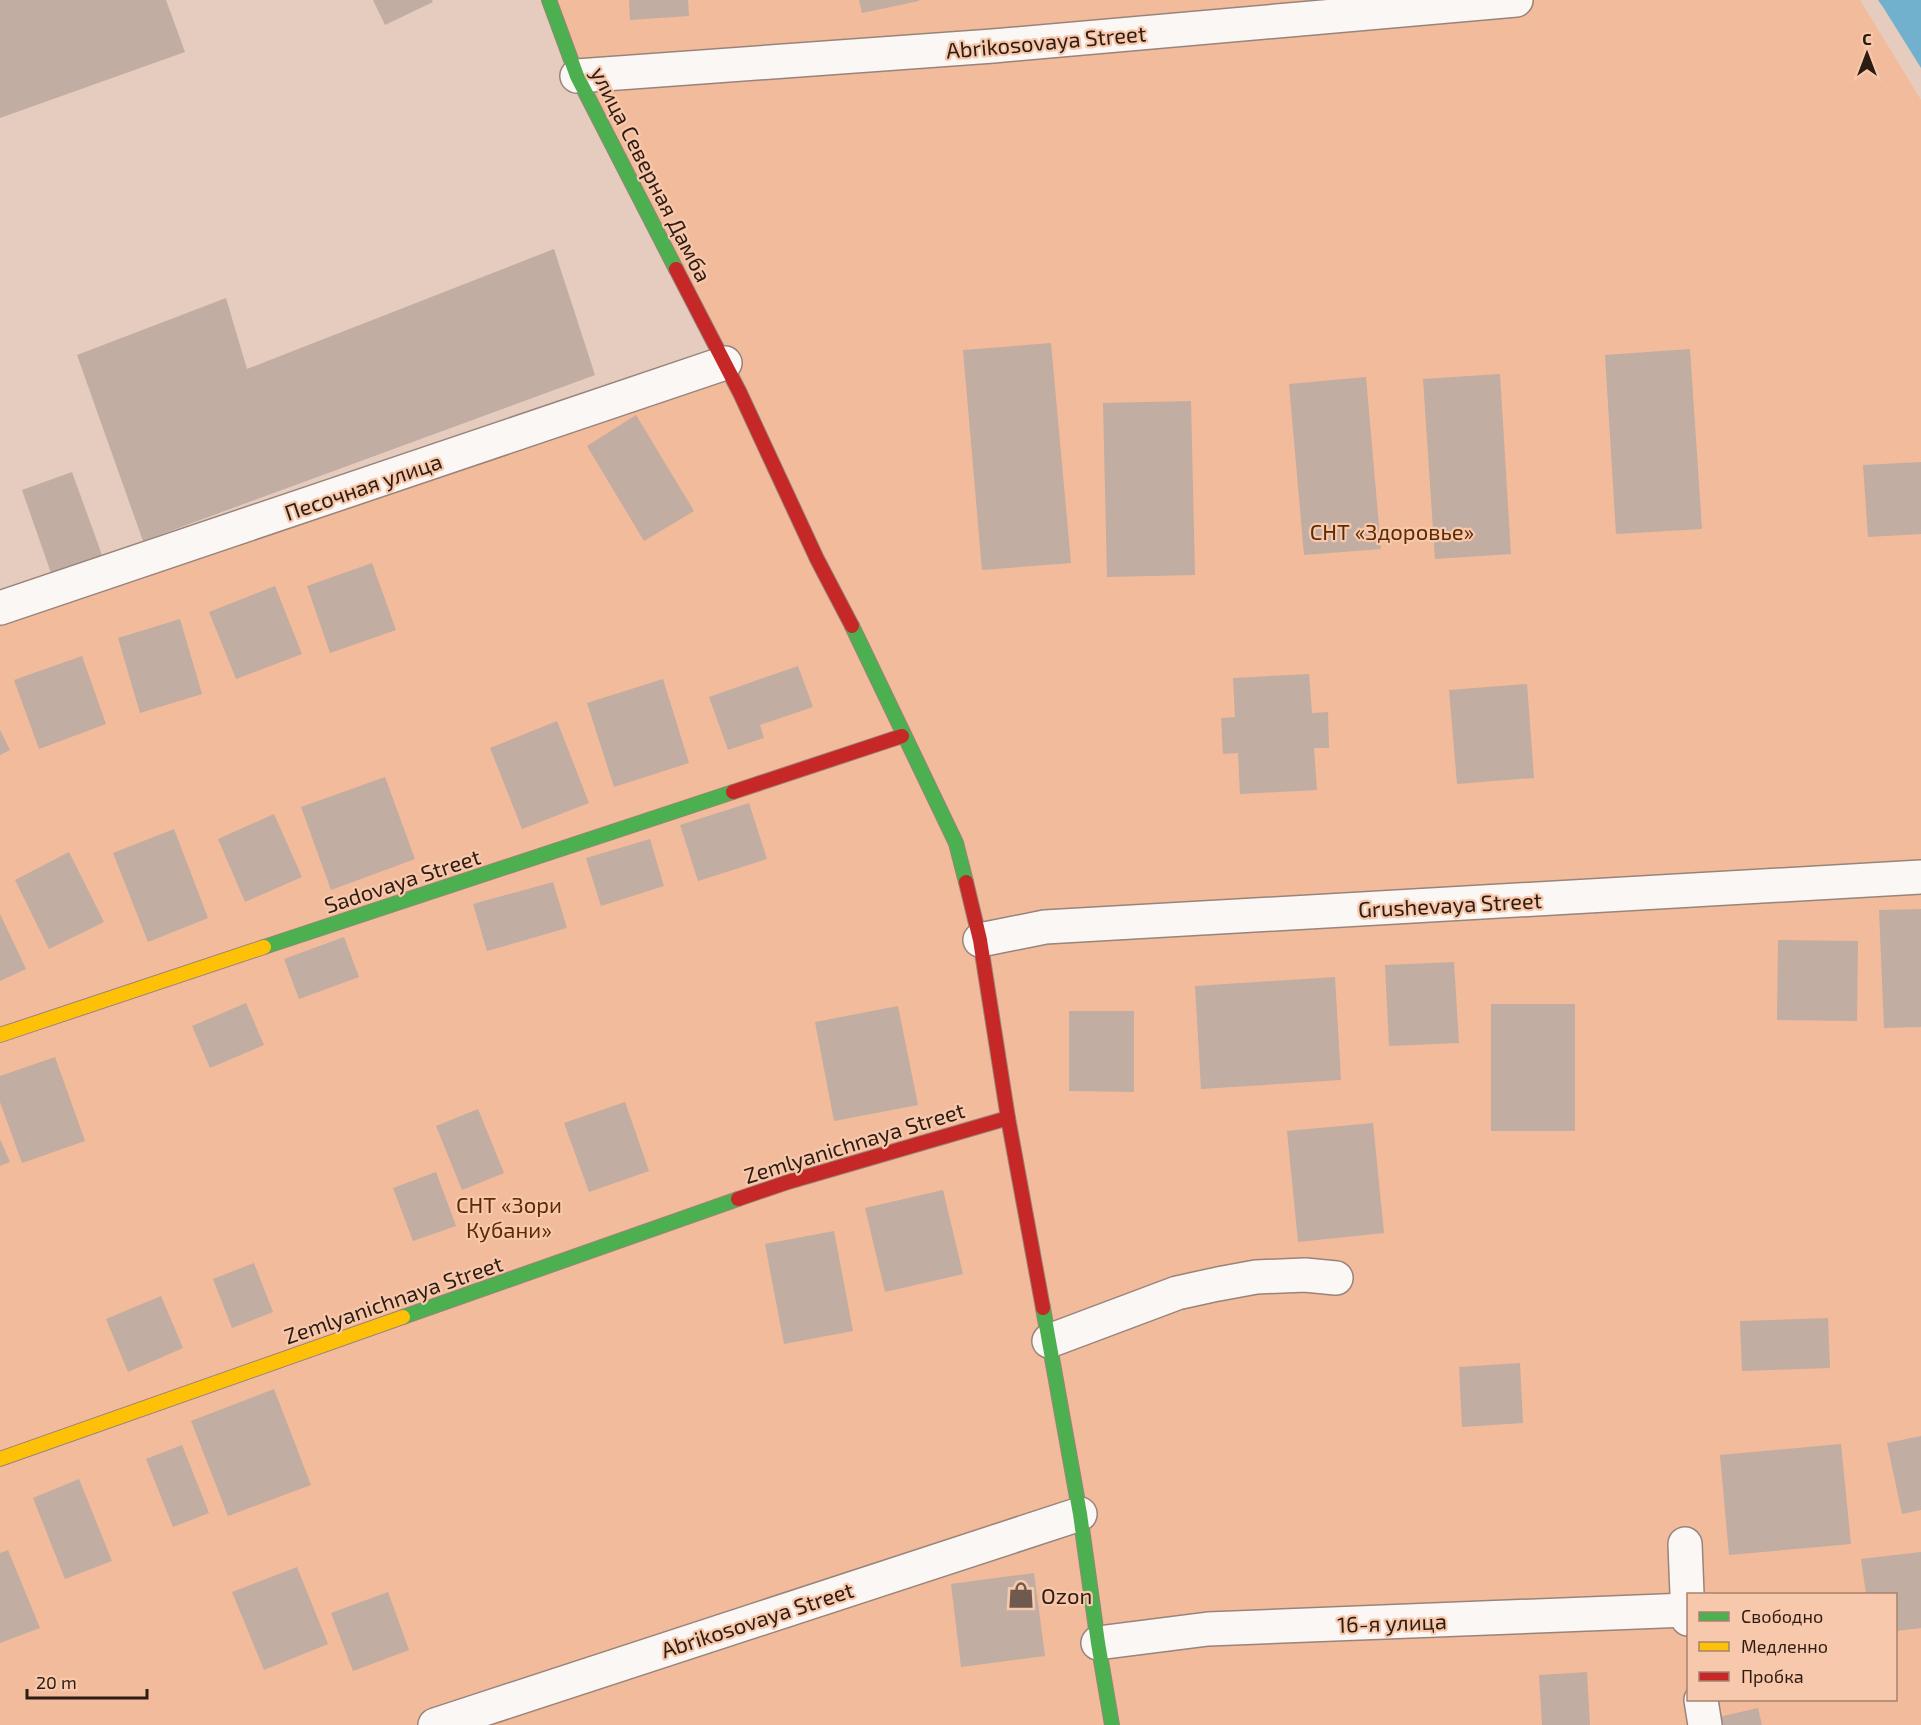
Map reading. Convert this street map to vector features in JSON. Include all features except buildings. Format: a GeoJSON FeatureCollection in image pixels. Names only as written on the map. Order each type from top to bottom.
{"type":"FeatureCollection","features":[{"type":"Feature","properties":{"kind":"street","name":"улица Северная Дамба"},"geometry":{"type":"LineString","coordinates":[[549,0],[577,76],[725,363],[817,559],[849,620],[902,736],[956,843],[980,940],[1008,1118],[1080,1514],[1112,1725]]}},
{"type":"Feature","properties":{"kind":"street","name":"Abrikosovaya Street"},"geometry":{"type":"LineString","coordinates":[[577,76],[993,46],[1516,0]]}},
{"type":"Feature","properties":{"kind":"street","name":"Песочная улица"},"geometry":{"type":"LineString","coordinates":[[0,608],[725,363]]}},
{"type":"Feature","properties":{"kind":"street","name":"Sadovaya Street"},"geometry":{"type":"LineString","coordinates":[[0,1035],[902,736]]}},
{"type":"Feature","properties":{"kind":"street","name":"Grushevaya Street"},"geometry":{"type":"LineString","coordinates":[[980,940],[1045,927],[1921,877]]}},
{"type":"Feature","properties":{"kind":"street","name":"Zemlyanichnaya Street"},"geometry":{"type":"LineString","coordinates":[[0,1459],[788,1182],[1008,1118]]}},
{"type":"Feature","properties":{"kind":"street"},"geometry":{"type":"LineString","coordinates":[[1049,1341],[1178,1293],[1218,1284],[1256,1277],[1305,1275],[1336,1278]]}},
{"type":"Feature","properties":{"kind":"street","name":"Abrikosovaya Street"},"geometry":{"type":"LineString","coordinates":[[435,1725],[1080,1514]]}},
{"type":"Feature","properties":{"kind":"street"},"geometry":{"type":"LineString","coordinates":[[1685,1544],[1687,1593]]}},
{"type":"Feature","properties":{"kind":"street","name":"16-я улица"},"geometry":{"type":"LineString","coordinates":[[1098,1643],[1208,1629],[1687,1615]]}},
{"type":"Feature","properties":{"kind":"street"},"geometry":{"type":"LineString","coordinates":[[1701,1701],[1705,1725]]}},
{"type":"Feature","properties":{"kind":"green space"},"geometry":{"type":"Polygon","coordinates":[[[549,0],[1860,0],[1921,100],[1921,1725],[0,1725],[0,614],[725,363],[549,0]]]}},
{"type":"Feature","properties":{"kind":"water"},"geometry":{"type":"Polygon","coordinates":[[[1878,0],[1921,0],[1921,68],[1883,7],[1878,0]]]}},
{"type":"Feature","properties":{"kind":"traffic: fast"},"geometry":{"type":"LineString","coordinates":[[549,0],[577,76],[676,269]]}},
{"type":"Feature","properties":{"kind":"traffic: fast"},"geometry":{"type":"LineString","coordinates":[[852,626],[956,843],[966,882]]}},
{"type":"Feature","properties":{"kind":"traffic: fast"},"geometry":{"type":"LineString","coordinates":[[264,947],[733,792]]}},
{"type":"Feature","properties":{"kind":"traffic: fast"},"geometry":{"type":"LineString","coordinates":[[403,1317],[738,1199]]}},
{"type":"Feature","properties":{"kind":"traffic: fast"},"geometry":{"type":"LineString","coordinates":[[1043,1308],[1080,1514],[1112,1725]]}},
{"type":"Feature","properties":{"kind":"traffic: slow"},"geometry":{"type":"LineString","coordinates":[[0,1035],[264,947]]}},
{"type":"Feature","properties":{"kind":"traffic: slow"},"geometry":{"type":"LineString","coordinates":[[0,1459],[403,1317]]}},
{"type":"Feature","properties":{"kind":"traffic: jam"},"geometry":{"type":"LineString","coordinates":[[676,269],[740,393],[817,559],[852,626]]}},
{"type":"Feature","properties":{"kind":"traffic: jam"},"geometry":{"type":"LineString","coordinates":[[733,792],[902,736]]}},
{"type":"Feature","properties":{"kind":"traffic: jam"},"geometry":{"type":"LineString","coordinates":[[966,882],[980,940],[1008,1118],[1043,1308]]}},
{"type":"Feature","properties":{"kind":"traffic: jam"},"geometry":{"type":"LineString","coordinates":[[738,1199],[788,1182],[1008,1118]]}},
{"type":"Feature","properties":{"kind":"place","name":"Ozon"},"geometry":{"type":"Point","coordinates":[1021,1595]}},
{"type":"Feature","properties":{"kind":"park label","name":"СНТ «Здоровье»"},"geometry":{"type":"Point","coordinates":[1392,531]}},
{"type":"Feature","properties":{"kind":"park label","name":"СНТ «Зори Кубани»"},"geometry":{"type":"Point","coordinates":[509,1216]}}]}
